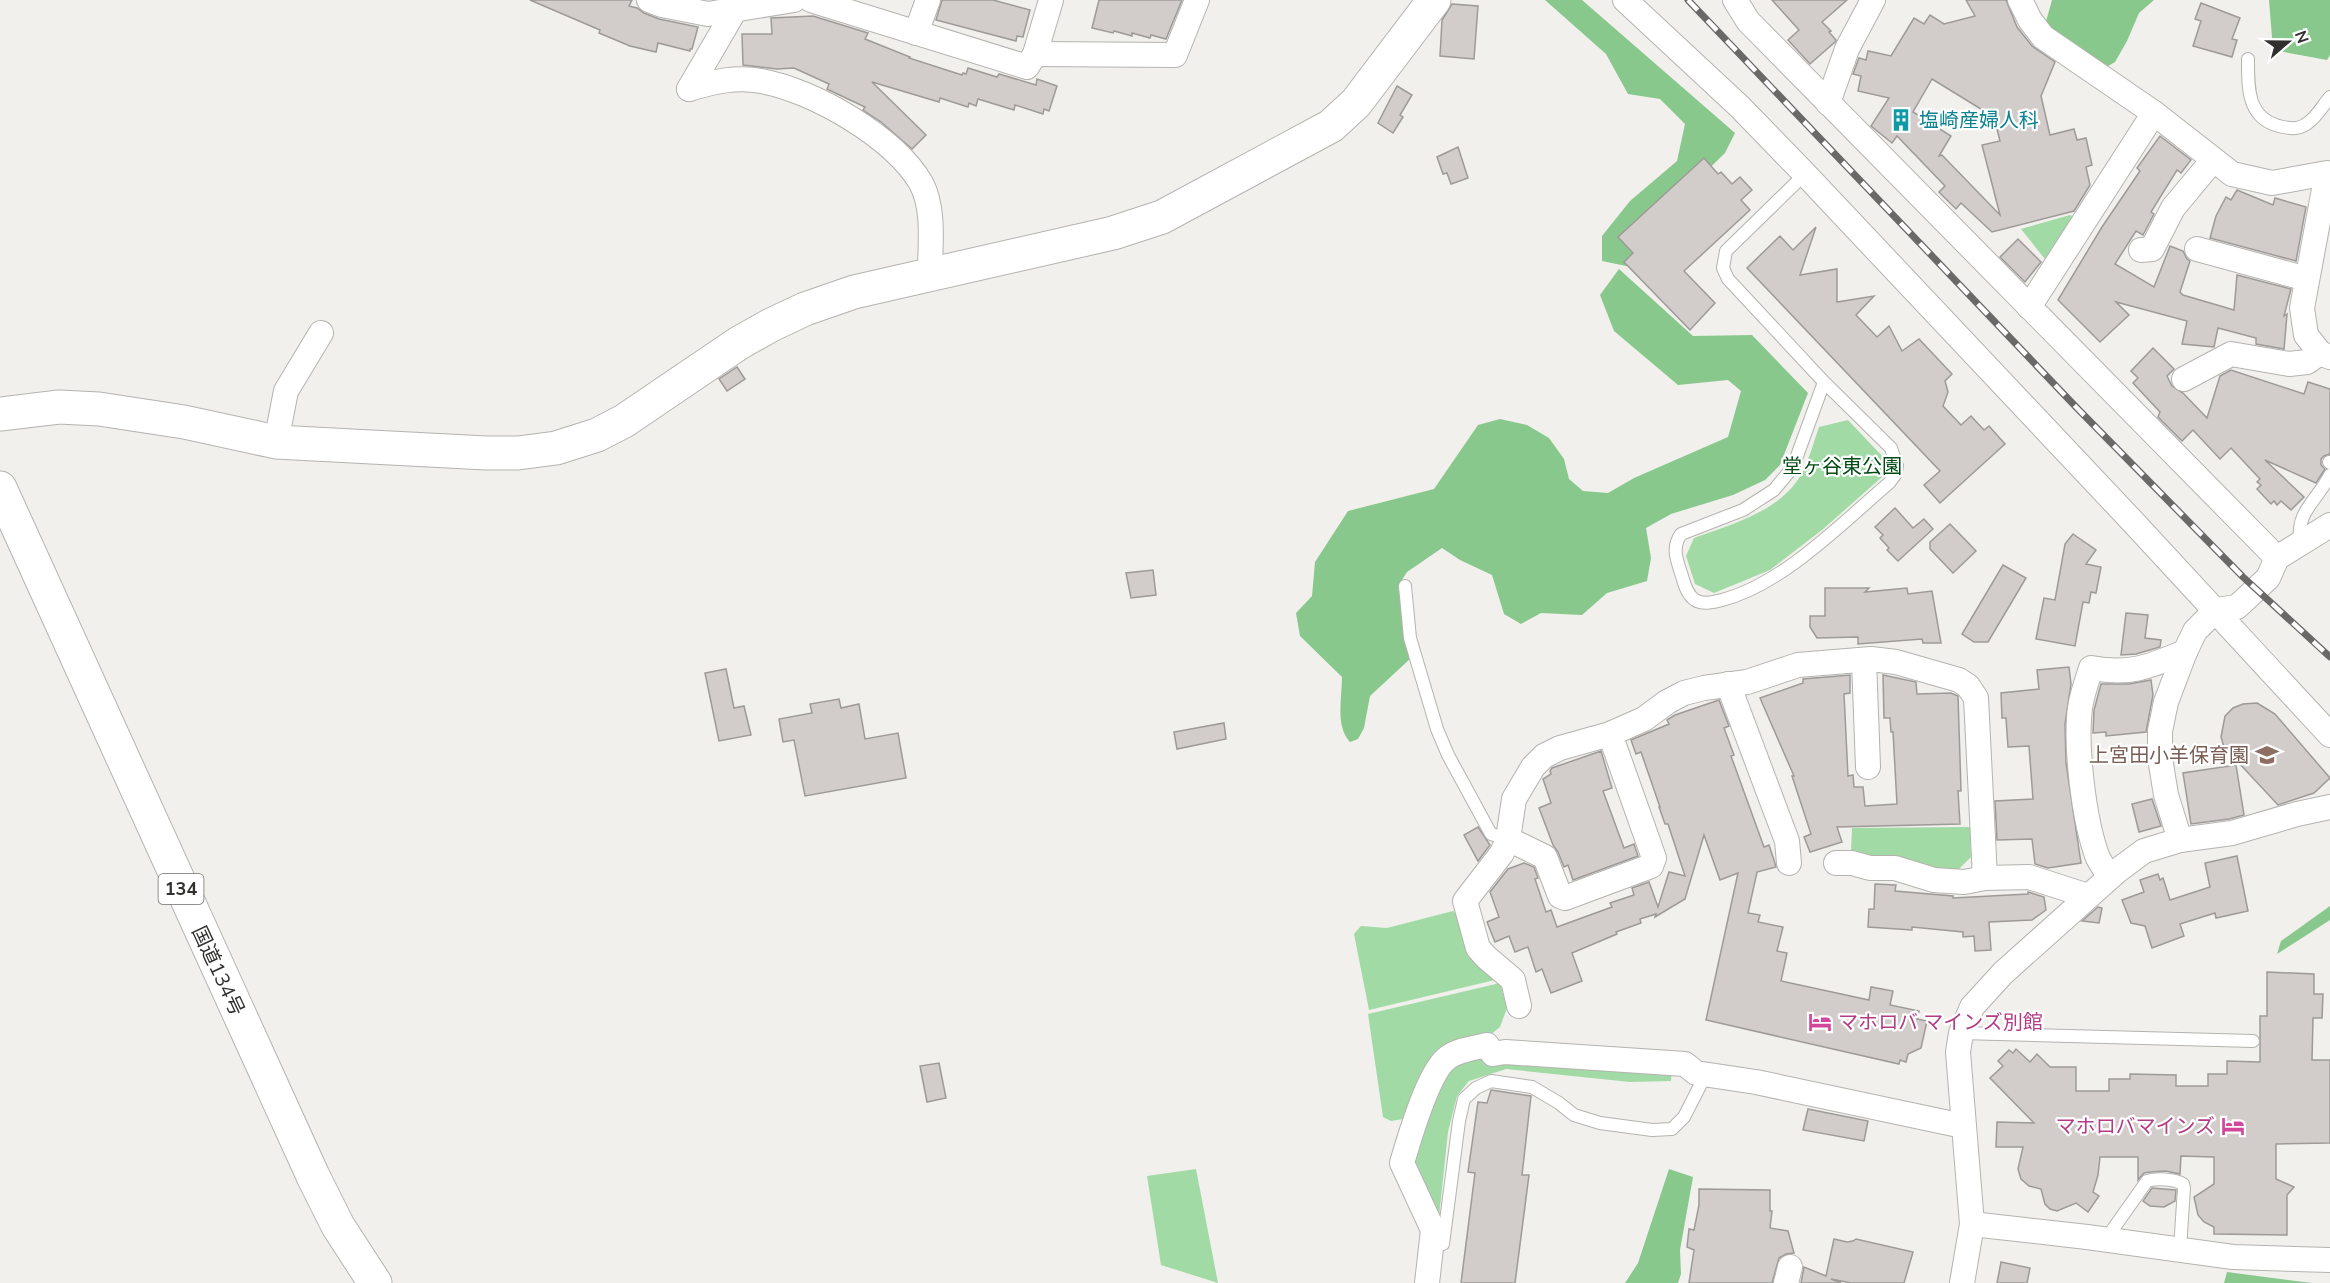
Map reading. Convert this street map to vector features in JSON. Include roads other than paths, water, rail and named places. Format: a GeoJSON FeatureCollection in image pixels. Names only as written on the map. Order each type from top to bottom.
{"type":"FeatureCollection","features":[{"type":"Feature","properties":{"kind":"main road"},"geometry":{"type":"LineString","coordinates":[[0,414],[59,407],[99,408],[183,422],[276,442],[486,453],[518,453],[556,448],[597,435],[624,421],[739,343],[805,309],[854,292],[1148,223],[1176,210],[1317,135],[1344,115],[1434,0]]}},
{"type":"Feature","properties":{"kind":"main road","name":"国道134号"},"geometry":{"type":"LineString","coordinates":[[0,488],[313,1176],[338,1226],[375,1283]]}},
{"type":"Feature","properties":{"kind":"street"},"geometry":{"type":"LineString","coordinates":[[649,0],[662,5],[708,14],[794,0]]}},
{"type":"Feature","properties":{"kind":"street"},"geometry":{"type":"LineString","coordinates":[[811,0],[1027,67],[1035,54],[1051,0]]}},
{"type":"Feature","properties":{"kind":"street"},"geometry":{"type":"LineString","coordinates":[[915,33],[928,0]]}},
{"type":"Feature","properties":{"kind":"street"},"geometry":{"type":"LineString","coordinates":[[1035,54],[1175,55],[1197,0]]}},
{"type":"Feature","properties":{"kind":"street"},"geometry":{"type":"LineString","coordinates":[[1625,0],[1740,107],[1805,174],[2216,610],[2330,735]]}},
{"type":"Feature","properties":{"kind":"street"},"geometry":{"type":"LineString","coordinates":[[1735,0],[1748,21],[2277,558]]}},
{"type":"Feature","properties":{"kind":"street"},"geometry":{"type":"LineString","coordinates":[[1828,103],[1847,49],[1873,0]]}},
{"type":"Feature","properties":{"kind":"street"},"geometry":{"type":"LineString","coordinates":[[2020,0],[2043,37],[2154,113],[2232,174],[2272,183],[2329,170],[2302,308],[2306,335],[2325,355],[2307,362],[2289,364],[2231,354],[2184,379]]}},
{"type":"Feature","properties":{"kind":"street"},"geometry":{"type":"LineString","coordinates":[[735,10],[689,89],[731,80],[760,80],[795,90],[861,124],[887,145],[921,183],[930,214],[930,274]]}},
{"type":"Feature","properties":{"kind":"street"},"geometry":{"type":"LineString","coordinates":[[2029,307],[2154,113]]}},
{"type":"Feature","properties":{"kind":"street"},"geometry":{"type":"LineString","coordinates":[[2141,250],[2152,249],[2173,208],[2213,160]]}},
{"type":"Feature","properties":{"kind":"street"},"geometry":{"type":"LineString","coordinates":[[2197,249],[2307,279]]}},
{"type":"Feature","properties":{"kind":"street"},"geometry":{"type":"LineString","coordinates":[[276,442],[286,391],[321,333]]}},
{"type":"Feature","properties":{"kind":"street"},"geometry":{"type":"LineString","coordinates":[[2180,840],[2166,795],[2160,758],[2160,731],[2166,702],[2195,631],[2216,610],[2237,607],[2268,578],[2277,558],[2330,525]]}},
{"type":"Feature","properties":{"kind":"street"},"geometry":{"type":"LineString","coordinates":[[2110,877],[2099,860],[2094,846],[2088,820],[2081,760],[2080,706],[2091,668],[2114,672],[2132,670],[2151,666],[2185,652]]}},
{"type":"Feature","properties":{"kind":"street"},"geometry":{"type":"LineString","coordinates":[[1519,1006],[1513,980],[1478,948],[1466,901],[1502,853],[1508,839],[1514,799],[1533,766],[1544,756],[1560,748],[1610,734],[1644,719],[1684,693],[1765,678],[1798,665],[1864,660],[1896,662],[1959,680],[1968,686],[1976,698],[1985,878]]}},
{"type":"Feature","properties":{"kind":"street"},"geometry":{"type":"LineString","coordinates":[[1864,660],[1869,767]]}},
{"type":"Feature","properties":{"kind":"street"},"geometry":{"type":"LineString","coordinates":[[1728,684],[1748,760],[1774,828],[1787,841],[1789,863]]}},
{"type":"Feature","properties":{"kind":"street"},"geometry":{"type":"LineString","coordinates":[[1508,839],[1545,857],[1560,896],[1565,898],[1651,866],[1654,858],[1610,734]]}},
{"type":"Feature","properties":{"kind":"street"},"geometry":{"type":"LineString","coordinates":[[1962,1283],[1972,1224],[1958,1052],[1961,1033],[1972,1007],[2003,973],[2088,896],[2144,851],[2180,840],[2232,833],[2330,807]]}},
{"type":"Feature","properties":{"kind":"street"},"geometry":{"type":"LineString","coordinates":[[1836,863],[1852,863],[1870,868],[1895,868],[1934,880],[1964,882],[1985,878],[2030,877],[2088,896]]}},
{"type":"Feature","properties":{"kind":"street"},"geometry":{"type":"LineString","coordinates":[[1427,1283],[1433,1230],[1402,1163],[1410,1134],[1433,1077],[1446,1059],[1464,1051],[1487,1045],[1493,1054],[1505,1052],[1685,1064],[1696,1073],[1756,1082],[1963,1126]]}},
{"type":"Feature","properties":{"kind":"street"},"geometry":{"type":"LineString","coordinates":[[1972,1224],[2106,1239],[2232,1257],[2330,1260]]}},
{"type":"Feature","properties":{"kind":"lane"},"geometry":{"type":"LineString","coordinates":[[2248,59],[2250,98],[2262,119],[2279,126],[2297,129],[2308,123],[2330,97]]}},
{"type":"Feature","properties":{"kind":"lane"},"geometry":{"type":"LineString","coordinates":[[1805,174],[1726,251],[1723,268],[1728,279],[1824,382],[1891,448],[1897,466],[1895,475],[1889,483],[1794,563],[1759,586],[1734,597],[1707,603],[1695,600],[1688,594],[1676,560],[1676,542],[1681,534],[1690,529],[1743,510],[1774,490],[1794,467],[1824,382]]}},
{"type":"Feature","properties":{"kind":"lane"},"geometry":{"type":"LineString","coordinates":[[2301,544],[2298,530],[2303,514],[2324,488],[2330,475]]}},
{"type":"Feature","properties":{"kind":"lane"},"geometry":{"type":"LineString","coordinates":[[1405,586],[1410,638],[1441,738],[1491,834],[1508,839]]}},
{"type":"Feature","properties":{"kind":"lane"},"geometry":{"type":"LineString","coordinates":[[1961,1033],[2253,1041]]}},
{"type":"Feature","properties":{"kind":"lane"},"geometry":{"type":"LineString","coordinates":[[1433,1283],[1441,1258],[1459,1121],[1464,1099],[1476,1088],[1491,1081],[1532,1087],[1574,1115],[1652,1130],[1672,1129],[1684,1118],[1706,1074]]}},
{"type":"Feature","properties":{"kind":"lane"},"geometry":{"type":"LineString","coordinates":[[2106,1239],[2147,1181],[2177,1181],[2183,1184],[2184,1188],[2180,1250]]}},
{"type":"Feature","properties":{"kind":"railway"},"geometry":{"type":"LineString","coordinates":[[1688,0],[2076,407],[2243,577],[2330,657]]}},
{"type":"Feature","properties":{"kind":"place","name":"塩崎産婦人科"},"geometry":{"type":"Point","coordinates":[1901,120]}},
{"type":"Feature","properties":{"kind":"place","name":"上宮田小羊保育園"},"geometry":{"type":"Point","coordinates":[2267,755]}},
{"type":"Feature","properties":{"kind":"place","name":"マホロバ マインズ別館"},"geometry":{"type":"Point","coordinates":[1820,1022]}},
{"type":"Feature","properties":{"kind":"place","name":"マホロバマインズ"},"geometry":{"type":"Point","coordinates":[2233,1126]}},
{"type":"Feature","properties":{"kind":"park label","name":"堂ヶ谷東公園"},"geometry":{"type":"Point","coordinates":[1842,466]}}]}
